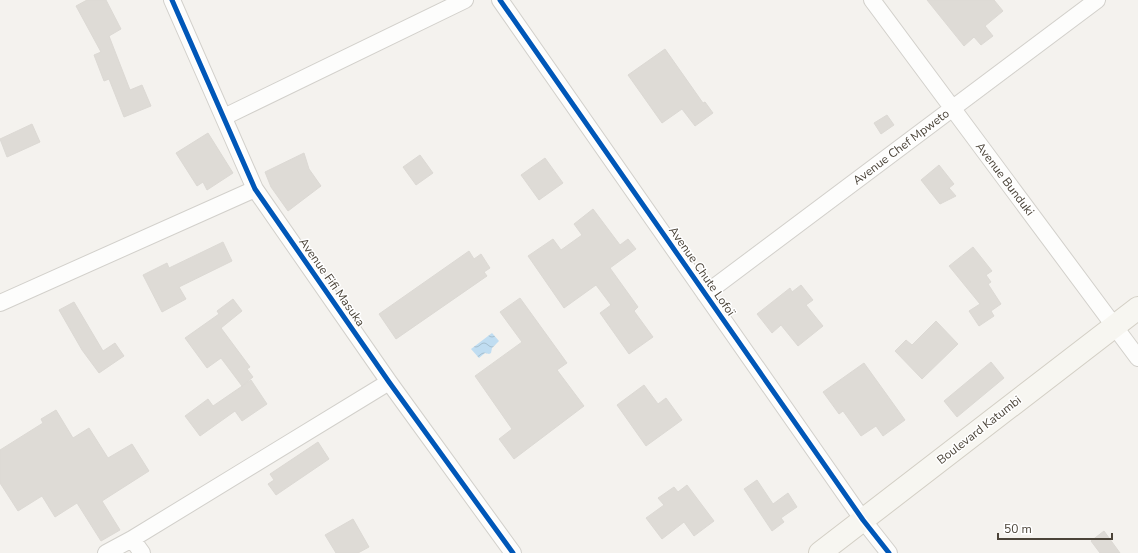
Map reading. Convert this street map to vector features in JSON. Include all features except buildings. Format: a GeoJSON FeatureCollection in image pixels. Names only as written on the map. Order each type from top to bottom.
{"type":"FeatureCollection","features":[{"type":"Feature","properties":{"kind":"street","name":"Avenue Fifi Masuka"},"geometry":{"type":"LineString","coordinates":[[172,0],[255,189],[389,382],[513,553]]}},
{"type":"Feature","properties":{"kind":"street"},"geometry":{"type":"LineString","coordinates":[[224,117],[465,0]]}},
{"type":"Feature","properties":{"kind":"street","name":"Avenue Chute Lofoï"},"geometry":{"type":"LineString","coordinates":[[501,0],[863,520],[889,553]]}},
{"type":"Feature","properties":{"kind":"street","name":"Avenue Bunduki"},"geometry":{"type":"LineString","coordinates":[[872,0],[1138,358]]}},
{"type":"Feature","properties":{"kind":"street","name":"Avenue Chef Mpweto"},"geometry":{"type":"LineString","coordinates":[[705,294],[1097,0]]}},
{"type":"Feature","properties":{"kind":"street"},"geometry":{"type":"LineString","coordinates":[[0,303],[255,189]]}},
{"type":"Feature","properties":{"kind":"street","name":"Boulevard Katumbi"},"geometry":{"type":"LineString","coordinates":[[820,553],[1138,308]]}},
{"type":"Feature","properties":{"kind":"street"},"geometry":{"type":"LineString","coordinates":[[106,553],[132,539],[389,382]]}},
{"type":"Feature","properties":{"kind":"street"},"geometry":{"type":"LineString","coordinates":[[132,539],[142,553]]}},
{"type":"Feature","properties":{"kind":"water"},"geometry":{"type":"Polygon","coordinates":[[[492,333],[499,341],[492,348],[491,353],[485,353],[479,358],[471,349],[492,333]]]}},
{"type":"Feature","properties":{"kind":"cycle path"},"geometry":{"type":"LineString","coordinates":[[172,0],[255,189],[389,382],[513,553]]}},
{"type":"Feature","properties":{"kind":"cycle path"},"geometry":{"type":"LineString","coordinates":[[500,0],[863,520],[889,553]]}}]}
